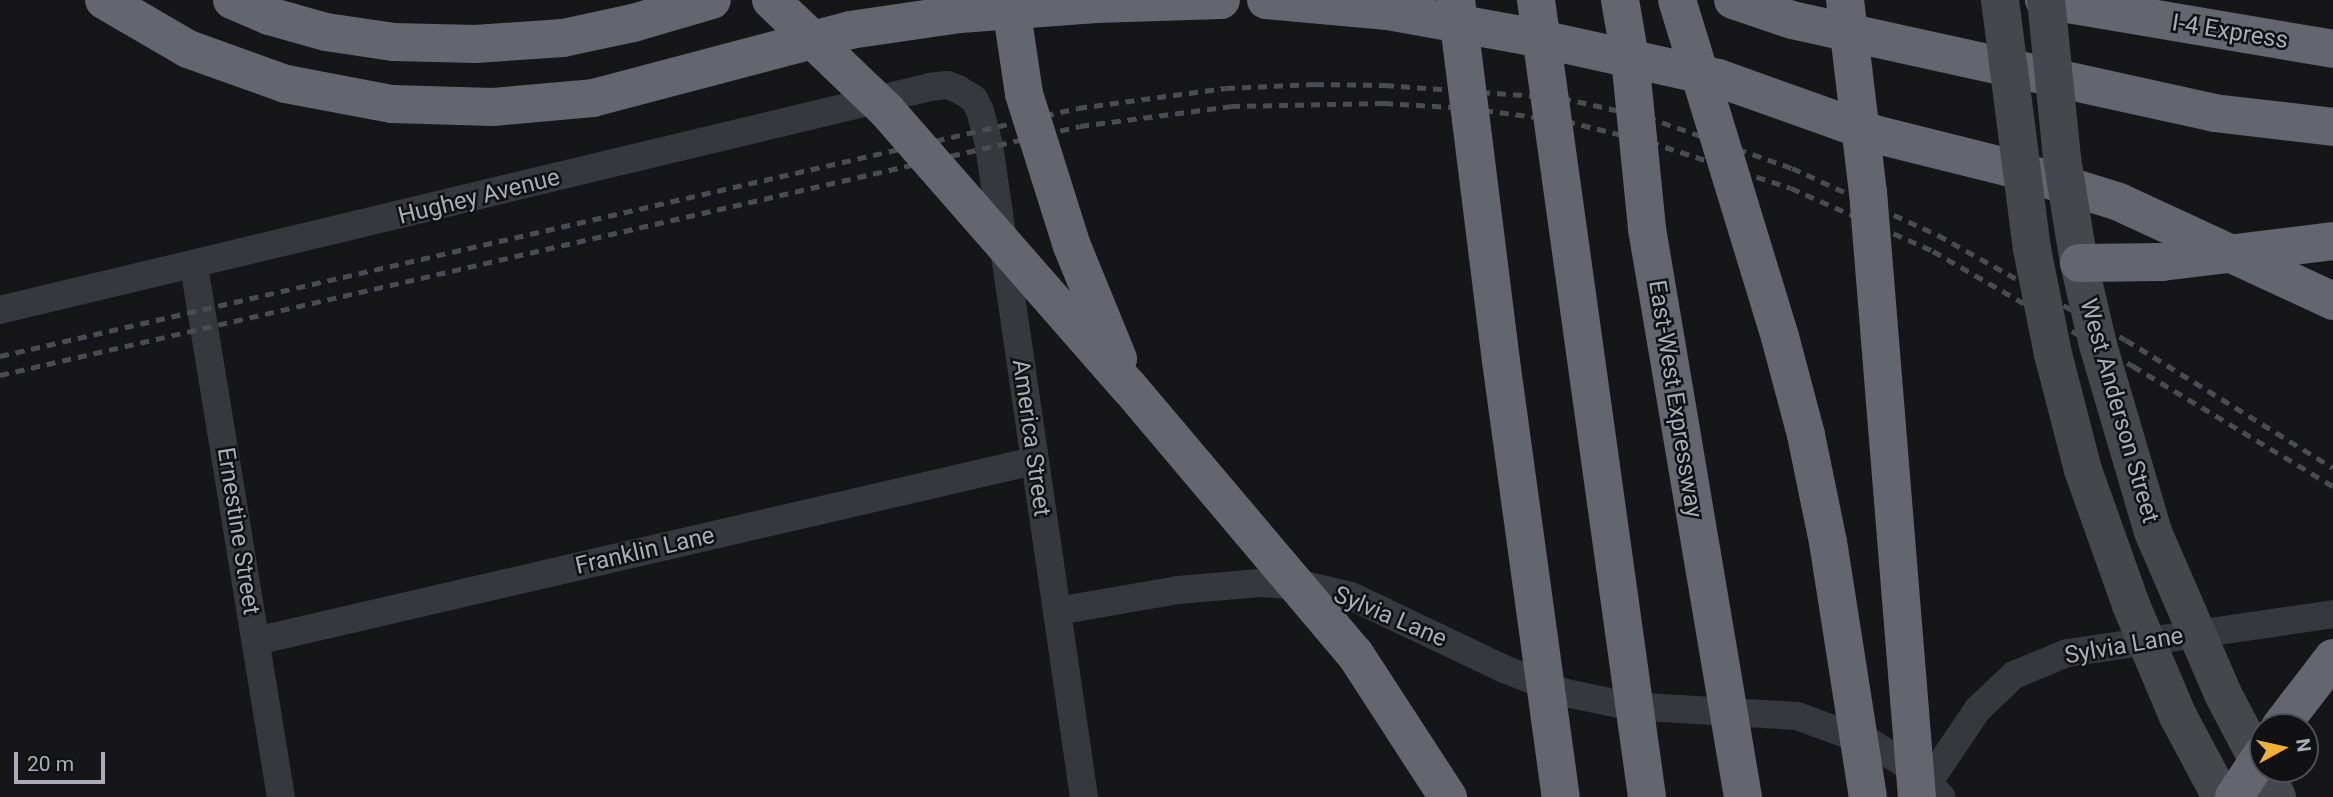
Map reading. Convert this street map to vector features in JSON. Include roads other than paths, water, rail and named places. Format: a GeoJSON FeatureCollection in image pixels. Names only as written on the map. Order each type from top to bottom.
{"type":"FeatureCollection","features":[{"type":"Feature","properties":{"kind":"highway"},"geometry":{"type":"LineString","coordinates":[[104,0],[188,49],[286,84],[392,104],[493,107],[593,98],[850,30],[946,16],[1096,4],[1222,0]]}},
{"type":"Feature","properties":{"kind":"highway"},"geometry":{"type":"LineString","coordinates":[[232,0],[270,16],[326,33],[394,42],[475,44],[563,38],[633,23],[712,0]]}},
{"type":"Feature","properties":{"kind":"highway"},"geometry":{"type":"LineString","coordinates":[[771,0],[887,110],[1129,387],[1355,654],[1448,797]]}},
{"type":"Feature","properties":{"kind":"highway"},"geometry":{"type":"LineString","coordinates":[[1010,0],[1024,93],[1072,246],[1129,387]]}},
{"type":"Feature","properties":{"kind":"highway"},"geometry":{"type":"LineString","coordinates":[[1266,0],[1388,10],[1527,36],[1718,78],[1878,135],[2014,169],[2119,202],[2333,301]]}},
{"type":"Feature","properties":{"kind":"highway"},"geometry":{"type":"LineString","coordinates":[[1456,0],[1500,361],[1561,797]]}},
{"type":"Feature","properties":{"kind":"highway"},"geometry":{"type":"LineString","coordinates":[[1536,0],[1647,797]]}},
{"type":"Feature","properties":{"kind":"highway","name":"East-West Expressway"},"geometry":{"type":"LineString","coordinates":[[1620,0],[1630,58],[1647,229],[1743,797]]}},
{"type":"Feature","properties":{"kind":"highway"},"geometry":{"type":"LineString","coordinates":[[1677,0],[1780,337],[1805,435],[1828,542],[1868,797]]}},
{"type":"Feature","properties":{"kind":"highway"},"geometry":{"type":"LineString","coordinates":[[1734,0],[1792,20],[2214,113],[2333,127]]}},
{"type":"Feature","properties":{"kind":"highway"},"geometry":{"type":"LineString","coordinates":[[1845,0],[1868,192],[1929,792]]}},
{"type":"Feature","properties":{"kind":"highway","name":"I-4 Express"},"geometry":{"type":"LineString","coordinates":[[2045,0],[2333,49]]}},
{"type":"Feature","properties":{"kind":"highway"},"geometry":{"type":"LineString","coordinates":[[2032,249],[2079,263],[2162,262],[2333,241]]}},
{"type":"Feature","properties":{"kind":"highway"},"geometry":{"type":"LineString","coordinates":[[2291,713],[2333,658]]}},
{"type":"Feature","properties":{"kind":"highway"},"geometry":{"type":"LineString","coordinates":[[2234,797],[2249,774]]}},
{"type":"Feature","properties":{"kind":"main road","name":"West Anderson Street"},"geometry":{"type":"LineString","coordinates":[[2000,0],[2032,249],[2061,389],[2083,470],[2131,605],[2178,716],[2221,797]]}},
{"type":"Feature","properties":{"kind":"main road","name":"West Anderson Street"},"geometry":{"type":"LineString","coordinates":[[2045,0],[2062,158],[2079,263],[2134,475],[2169,573],[2223,694],[2277,797]]}},
{"type":"Feature","properties":{"kind":"street","name":"Hughey Avenue"},"geometry":{"type":"LineString","coordinates":[[0,310],[194,266],[930,87],[947,85],[958,89]]}},
{"type":"Feature","properties":{"kind":"street","name":"America Street"},"geometry":{"type":"LineString","coordinates":[[958,89],[974,99],[987,136],[1084,797]]}},
{"type":"Feature","properties":{"kind":"street","name":"Ernestine Street"},"geometry":{"type":"LineString","coordinates":[[194,266],[281,797]]}},
{"type":"Feature","properties":{"kind":"street","name":"Franklin Lane"},"geometry":{"type":"LineString","coordinates":[[257,641],[1034,461]]}},
{"type":"Feature","properties":{"kind":"street","name":"Sylvia Lane"},"geometry":{"type":"LineString","coordinates":[[1057,611],[1178,590],[1260,583],[1309,586],[1351,596],[1504,669],[1566,693],[1629,706],[1672,706],[1797,716],[1873,744],[1919,773],[1929,792],[1987,701],[2014,676],[2067,653],[2333,614]]}},
{"type":"Feature","properties":{"kind":"railway"},"geometry":{"type":"LineString","coordinates":[[0,356],[1078,108],[1226,88],[1315,84],[1385,85],[1562,98],[1647,117],[1792,168],[1938,235],[2126,340],[2333,468]]}},
{"type":"Feature","properties":{"kind":"railway"},"geometry":{"type":"LineString","coordinates":[[0,375],[1080,126],[1231,106],[1384,103],[1468,108],[1566,121],[1650,142],[1791,188],[1933,251],[2133,366],[2333,486]]}}]}
